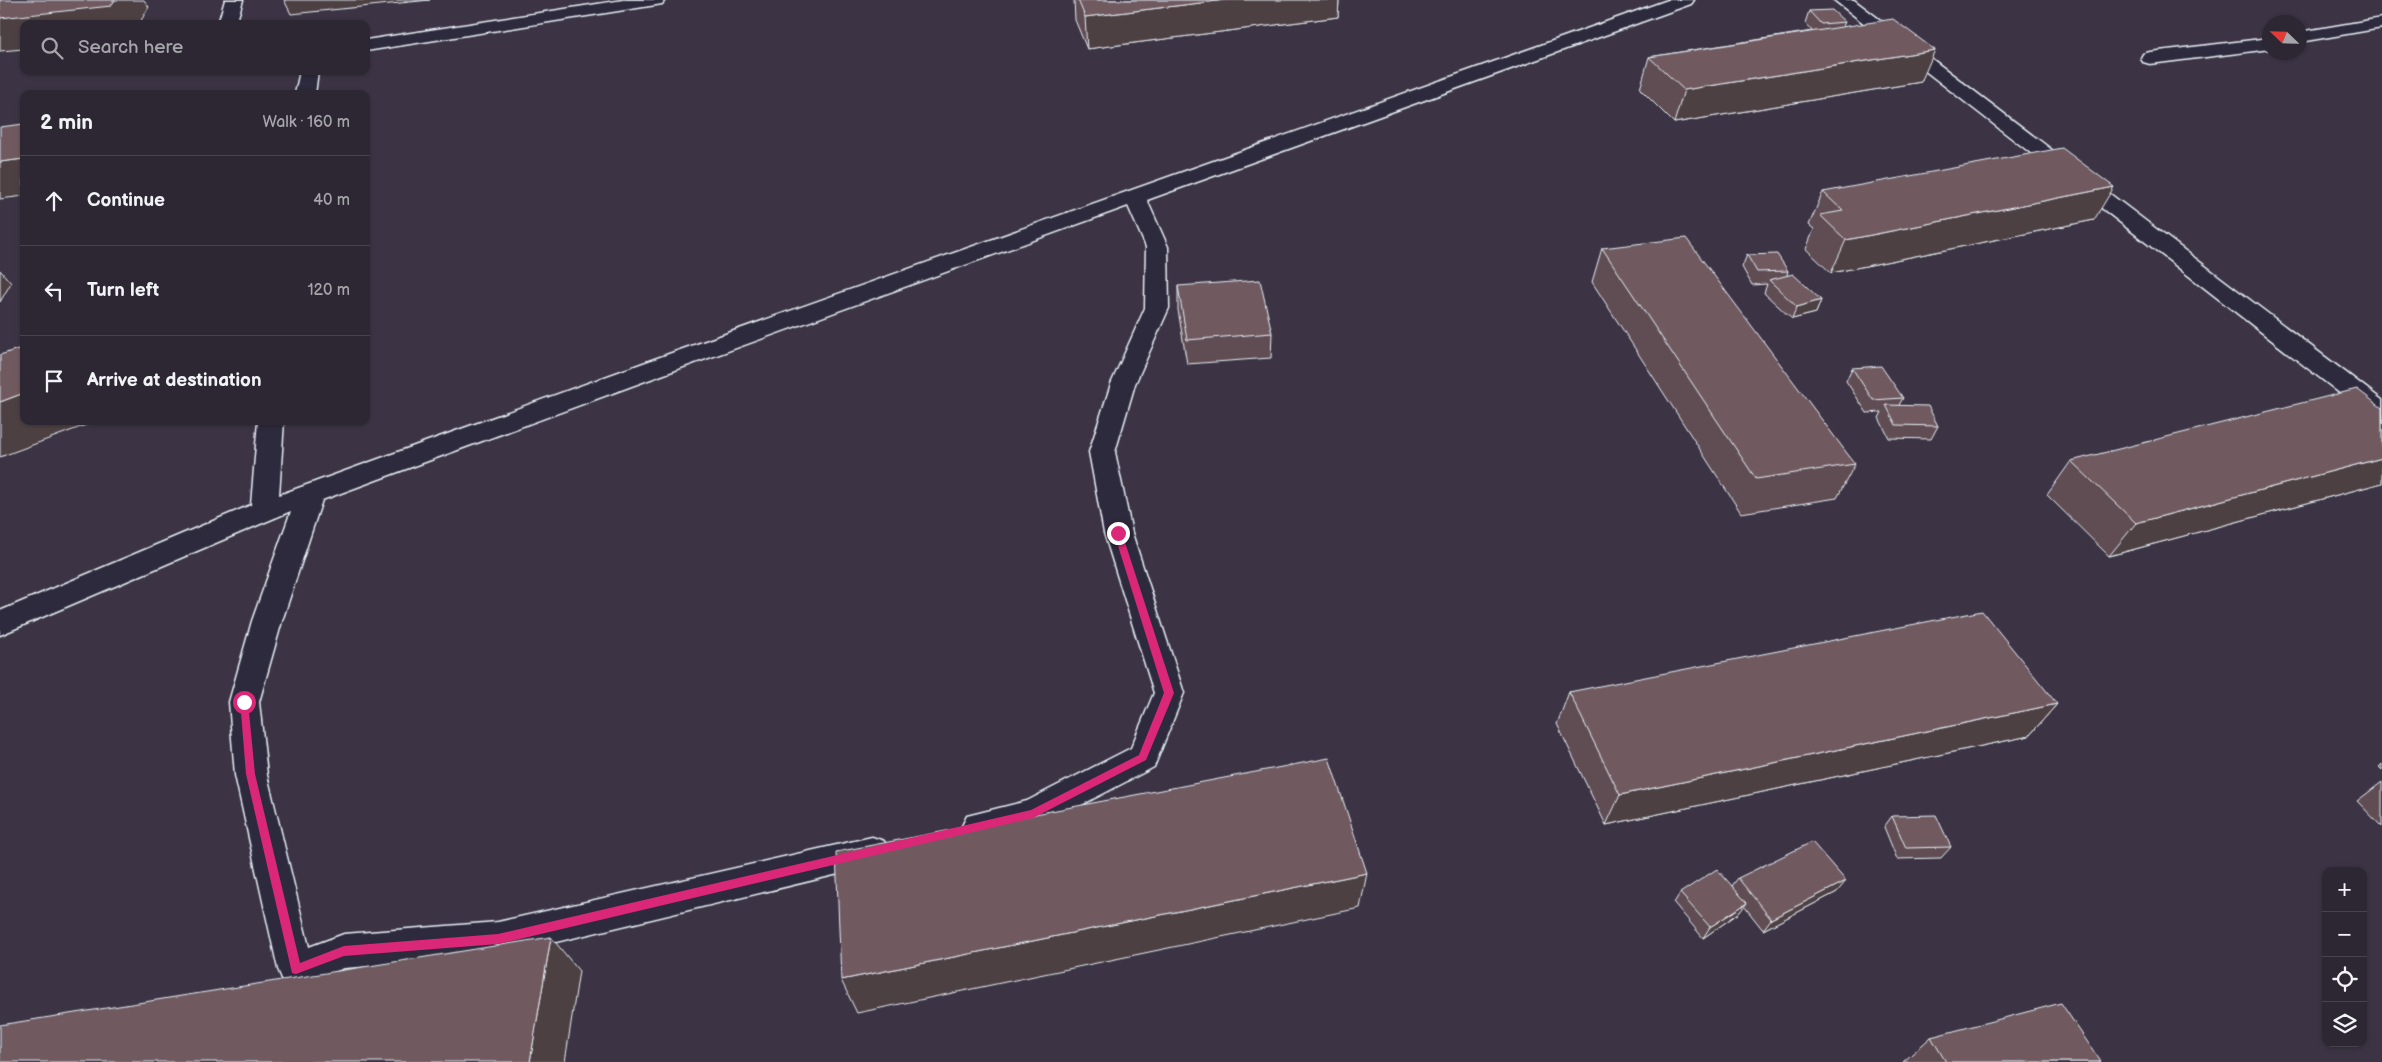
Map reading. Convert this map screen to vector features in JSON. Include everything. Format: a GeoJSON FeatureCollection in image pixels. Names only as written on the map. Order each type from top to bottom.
{"type":"FeatureCollection","features":[{"type":"Feature","properties":{"kind":"street"},"geometry":{"type":"LineString","coordinates":[[229,20],[234,0]]}},
{"type":"Feature","properties":{"kind":"street"},"geometry":{"type":"LineString","coordinates":[[370,45],[656,0]]}},
{"type":"Feature","properties":{"kind":"street"},"geometry":{"type":"LineString","coordinates":[[0,623],[264,511],[649,370],[1685,0]]}},
{"type":"Feature","properties":{"kind":"street"},"geometry":{"type":"LineString","coordinates":[[1843,0],[2382,413]]}},
{"type":"Feature","properties":{"kind":"street"},"geometry":{"type":"LineString","coordinates":[[2307,37],[2382,23]]}},
{"type":"Feature","properties":{"kind":"street"},"geometry":{"type":"LineString","coordinates":[[2150,58],[2262,44]]}},
{"type":"Feature","properties":{"kind":"street"},"geometry":{"type":"LineString","coordinates":[[305,90],[308,75]]}},
{"type":"Feature","properties":{"kind":"street"},"geometry":{"type":"LineString","coordinates":[[956,832],[1033,814],[1143,758],[1169,693],[1118,533],[1102,452],[1123,384],[1157,308],[1157,247],[1135,197]]}},
{"type":"Feature","properties":{"kind":"street"},"geometry":{"type":"LineString","coordinates":[[264,511],[271,425]]}},
{"type":"Feature","properties":{"kind":"street"},"geometry":{"type":"LineString","coordinates":[[311,494],[267,621],[244,702],[251,774],[296,969],[344,951],[498,939],[899,846]]}},
{"type":"Feature","properties":{"kind":"building"},"geometry":{"type":"Polygon","coordinates":[[[0,0],[115,0],[111,6],[0,18],[0,0]]]}},
{"type":"Feature","properties":{"kind":"building"},"geometry":{"type":"Polygon","coordinates":[[[1078,0],[1225,0],[1085,17],[1078,0]]]}},
{"type":"Feature","properties":{"kind":"building"},"geometry":{"type":"Polygon","coordinates":[[[1832,10],[1845,22],[1821,24],[1809,11],[1832,10]]]}},
{"type":"Feature","properties":{"kind":"building"},"geometry":{"type":"Polygon","coordinates":[[[1893,19],[1935,50],[1684,90],[1649,57],[1893,19]]]}},
{"type":"Feature","properties":{"kind":"building"},"geometry":{"type":"Polygon","coordinates":[[[20,124],[20,160],[0,162],[0,127],[20,124]]]}},
{"type":"Feature","properties":{"kind":"building"},"geometry":{"type":"Polygon","coordinates":[[[2062,148],[2114,187],[1846,240],[1820,215],[1843,211],[1823,192],[2062,148]]]}},
{"type":"Feature","properties":{"kind":"building"},"geometry":{"type":"Polygon","coordinates":[[[1686,238],[1855,464],[1756,479],[1602,248],[1686,238]]]}},
{"type":"Feature","properties":{"kind":"building"},"geometry":{"type":"Polygon","coordinates":[[[1777,254],[1788,271],[1757,272],[1747,255],[1777,254]]]}},
{"type":"Feature","properties":{"kind":"building"},"geometry":{"type":"Polygon","coordinates":[[[1793,274],[1821,300],[1797,307],[1769,280],[1793,274]]]}},
{"type":"Feature","properties":{"kind":"building"},"geometry":{"type":"Polygon","coordinates":[[[1260,280],[1272,333],[1187,340],[1178,286],[1260,280]]]}},
{"type":"Feature","properties":{"kind":"building"},"geometry":{"type":"Polygon","coordinates":[[[20,348],[20,394],[0,402],[0,355],[20,348]]]}},
{"type":"Feature","properties":{"kind":"building"},"geometry":{"type":"Polygon","coordinates":[[[1881,366],[1903,398],[1873,400],[1852,368],[1881,366]]]}},
{"type":"Feature","properties":{"kind":"building"},"geometry":{"type":"Polygon","coordinates":[[[2357,389],[2382,408],[2382,458],[2136,523],[2071,461],[2357,389]]]}},
{"type":"Feature","properties":{"kind":"building"},"geometry":{"type":"Polygon","coordinates":[[[1886,405],[1928,406],[1938,426],[1896,425],[1886,405]]]}},
{"type":"Feature","properties":{"kind":"building"},"geometry":{"type":"Polygon","coordinates":[[[1982,611],[2057,704],[1620,795],[1569,692],[1982,611]]]}},
{"type":"Feature","properties":{"kind":"building"},"geometry":{"type":"Polygon","coordinates":[[[1329,758],[1367,873],[841,980],[836,852],[1329,758]]]}},
{"type":"Feature","properties":{"kind":"building"},"geometry":{"type":"Polygon","coordinates":[[[1936,815],[1951,847],[1906,848],[1892,816],[1936,815]]]}},
{"type":"Feature","properties":{"kind":"building"},"geometry":{"type":"Polygon","coordinates":[[[1812,842],[1846,881],[1771,919],[1738,878],[1812,842]]]}},
{"type":"Feature","properties":{"kind":"building"},"geometry":{"type":"Polygon","coordinates":[[[1717,869],[1747,903],[1710,927],[1680,893],[1717,869]]]}},
{"type":"Feature","properties":{"kind":"building"},"geometry":{"type":"Polygon","coordinates":[[[551,937],[530,1062],[0,1062],[0,1025],[551,937]]]}},
{"type":"Feature","properties":{"kind":"building"},"geometry":{"type":"Polygon","coordinates":[[[2061,1003],[2101,1062],[1946,1062],[1931,1037],[2061,1003]]]}},
{"type":"Feature","properties":{"kind":"route"},"geometry":{"type":"LineString","coordinates":[[244,702],[251,774],[296,969],[344,951],[498,939],[1033,814],[1143,758],[1169,693],[1118,533]]}}]}
